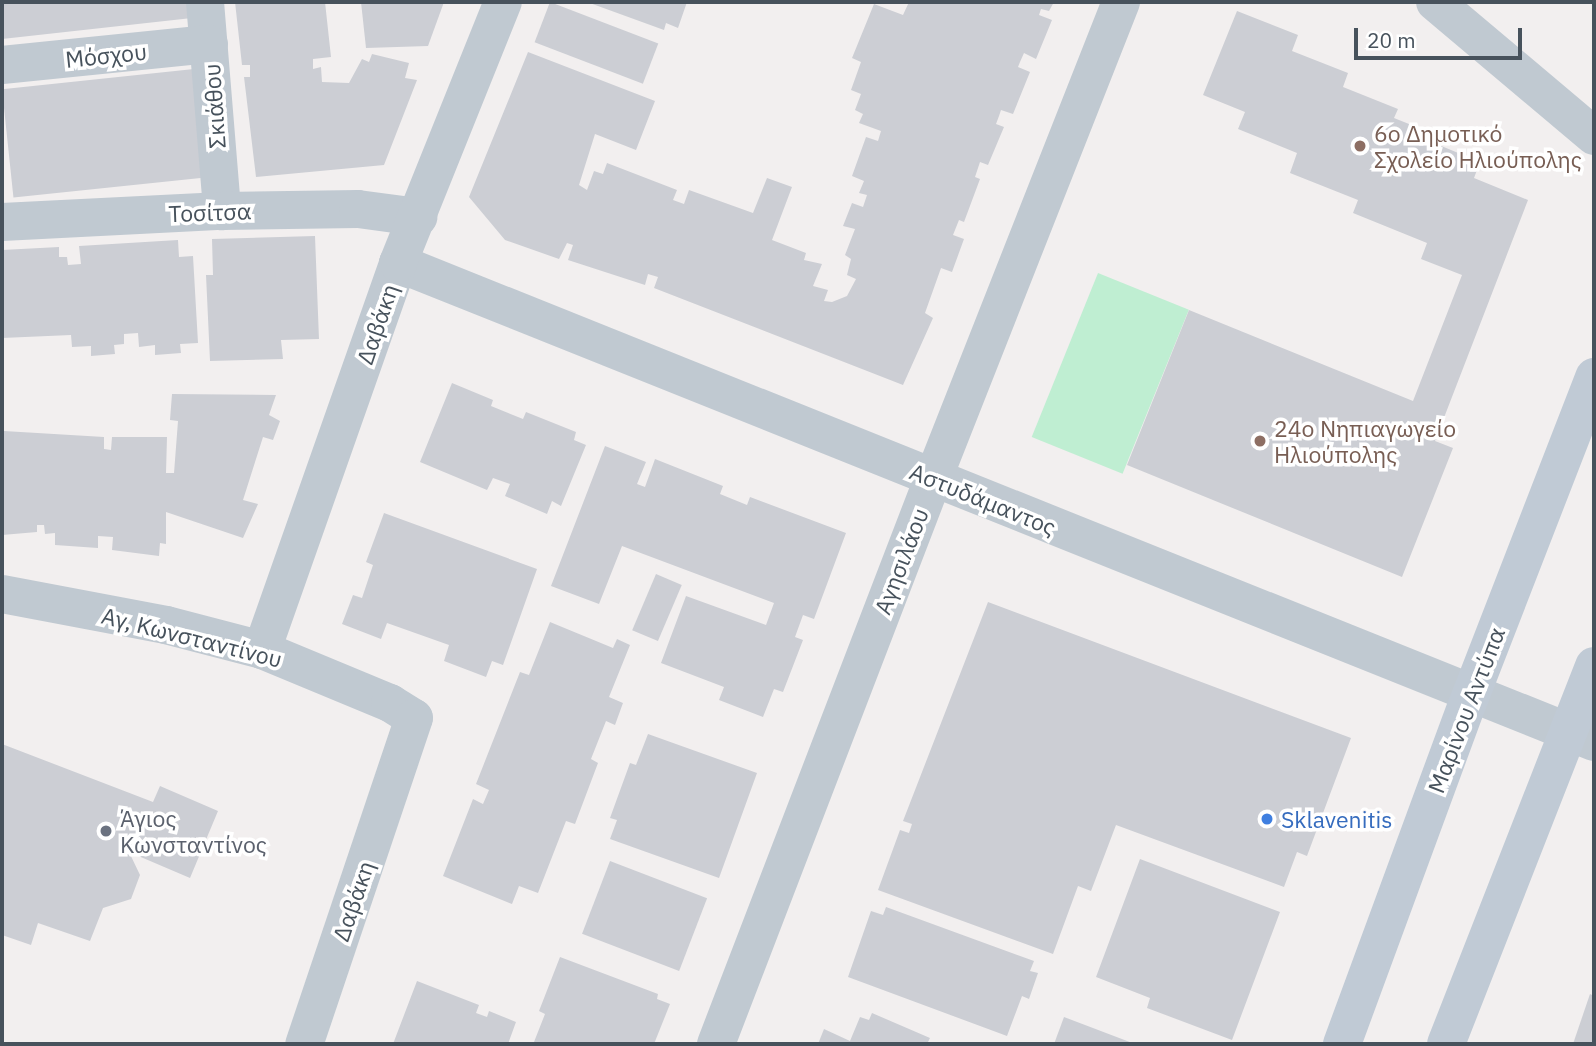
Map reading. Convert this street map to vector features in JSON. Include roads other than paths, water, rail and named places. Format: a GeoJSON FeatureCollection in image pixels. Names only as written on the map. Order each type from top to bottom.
{"type":"FeatureCollection","features":[{"type":"Feature","properties":{"kind":"main road","name":"Μαρίνου Αντύπα"},"geometry":{"type":"LineString","coordinates":[[1342,1044],[1471,694],[1594,377]]}},
{"type":"Feature","properties":{"kind":"main road"},"geometry":{"type":"LineString","coordinates":[[1446,1044],[1581,737],[1594,666]]}},
{"type":"Feature","properties":{"kind":"street","name":"Σκιάθου"},"geometry":{"type":"LineString","coordinates":[[205,2],[222,211]]}},
{"type":"Feature","properties":{"kind":"street","name":"Δαβάκη"},"geometry":{"type":"LineString","coordinates":[[262,650],[398,263],[503,2]]}},
{"type":"Feature","properties":{"kind":"street","name":"Αγησιλάου"},"geometry":{"type":"LineString","coordinates":[[716,1044],[933,479],[1121,2]]}},
{"type":"Feature","properties":{"kind":"street"},"geometry":{"type":"LineString","coordinates":[[1435,2],[1594,136]]}},
{"type":"Feature","properties":{"kind":"street","name":"Μόσχου"},"geometry":{"type":"LineString","coordinates":[[2,65],[209,44]]}},
{"type":"Feature","properties":{"kind":"street","name":"Τοσίτσα"},"geometry":{"type":"LineString","coordinates":[[2,222],[222,211],[358,209],[418,217]]}},
{"type":"Feature","properties":{"kind":"street","name":"Αστυδάμαντος"},"geometry":{"type":"LineString","coordinates":[[398,263],[1581,737]]}},
{"type":"Feature","properties":{"kind":"street","name":"Αγ, Κωνσταντίνου"},"geometry":{"type":"LineString","coordinates":[[2,593],[166,625],[262,650],[390,703],[414,718]]}},
{"type":"Feature","properties":{"kind":"street","name":"Δαβάκη"},"geometry":{"type":"LineString","coordinates":[[304,1044],[408,744],[414,718]]}},
{"type":"Feature","properties":{"kind":"place","name":"6ο Δημοτικό Σχολείο Ηλιούπολης"},"geometry":{"type":"Point","coordinates":[1360,146]}},
{"type":"Feature","properties":{"kind":"place","name":"24ο Νηπιαγωγείο Ηλιούπολης"},"geometry":{"type":"Point","coordinates":[1260,441]}},
{"type":"Feature","properties":{"kind":"place","name":"Sklavenitis"},"geometry":{"type":"Point","coordinates":[1267,819]}},
{"type":"Feature","properties":{"kind":"place","name":"Άγιος Κωνσταντίνος"},"geometry":{"type":"Point","coordinates":[106,831]}}]}
